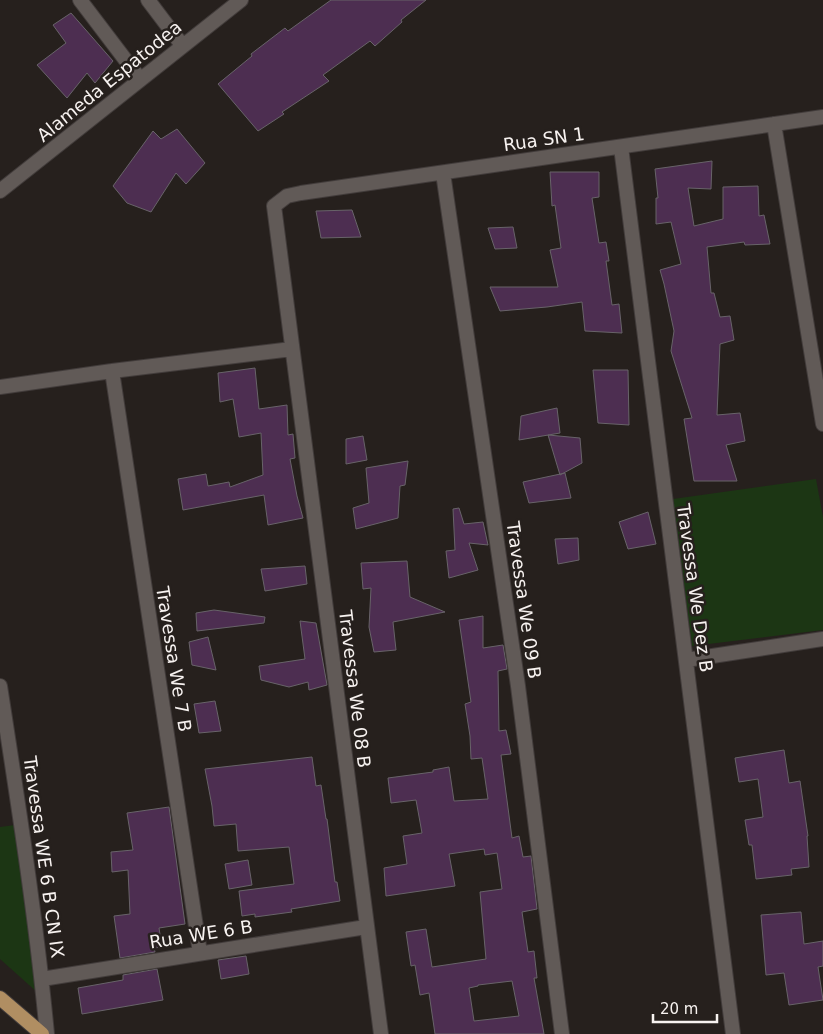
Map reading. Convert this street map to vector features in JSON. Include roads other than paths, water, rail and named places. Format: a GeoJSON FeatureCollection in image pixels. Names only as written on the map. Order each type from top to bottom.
{"type":"FeatureCollection","features":[{"type":"Feature","properties":{"kind":"main road"},"geometry":{"type":"LineString","coordinates":[[0,998],[42,1034]]}},
{"type":"Feature","properties":{"kind":"street"},"geometry":{"type":"LineString","coordinates":[[80,0],[140,78]]}},
{"type":"Feature","properties":{"kind":"street"},"geometry":{"type":"LineString","coordinates":[[148,0],[182,45]]}},
{"type":"Feature","properties":{"kind":"street","name":"Alameda Espatodea"},"geometry":{"type":"LineString","coordinates":[[0,191],[140,78],[241,0]]}},
{"type":"Feature","properties":{"kind":"street","name":"Rua SN 1"},"geometry":{"type":"LineString","coordinates":[[274,206],[287,196],[823,117]]}},
{"type":"Feature","properties":{"kind":"street"},"geometry":{"type":"LineString","coordinates":[[774,124],[823,424]]}},
{"type":"Feature","properties":{"kind":"street","name":"Travessa We Dez B"},"geometry":{"type":"LineString","coordinates":[[621,147],[733,1034]]}},
{"type":"Feature","properties":{"kind":"street","name":"Travessa We 09 B"},"geometry":{"type":"LineString","coordinates":[[443,173],[518,686],[562,1034]]}},
{"type":"Feature","properties":{"kind":"street","name":"Travessa We 08 B"},"geometry":{"type":"LineString","coordinates":[[274,206],[381,1034]]}},
{"type":"Feature","properties":{"kind":"street"},"geometry":{"type":"LineString","coordinates":[[0,387],[292,349]]}},
{"type":"Feature","properties":{"kind":"street","name":"Travessa We 7 B"},"geometry":{"type":"LineString","coordinates":[[112,371],[200,954]]}},
{"type":"Feature","properties":{"kind":"street"},"geometry":{"type":"LineString","coordinates":[[686,660],[823,639]]}},
{"type":"Feature","properties":{"kind":"street","name":"Travessa WE 6 B CN IX"},"geometry":{"type":"LineString","coordinates":[[0,686],[42,978],[47,1034]]}},
{"type":"Feature","properties":{"kind":"street","name":"Rua WE 6 B"},"geometry":{"type":"LineString","coordinates":[[42,978],[366,927]]}}]}
